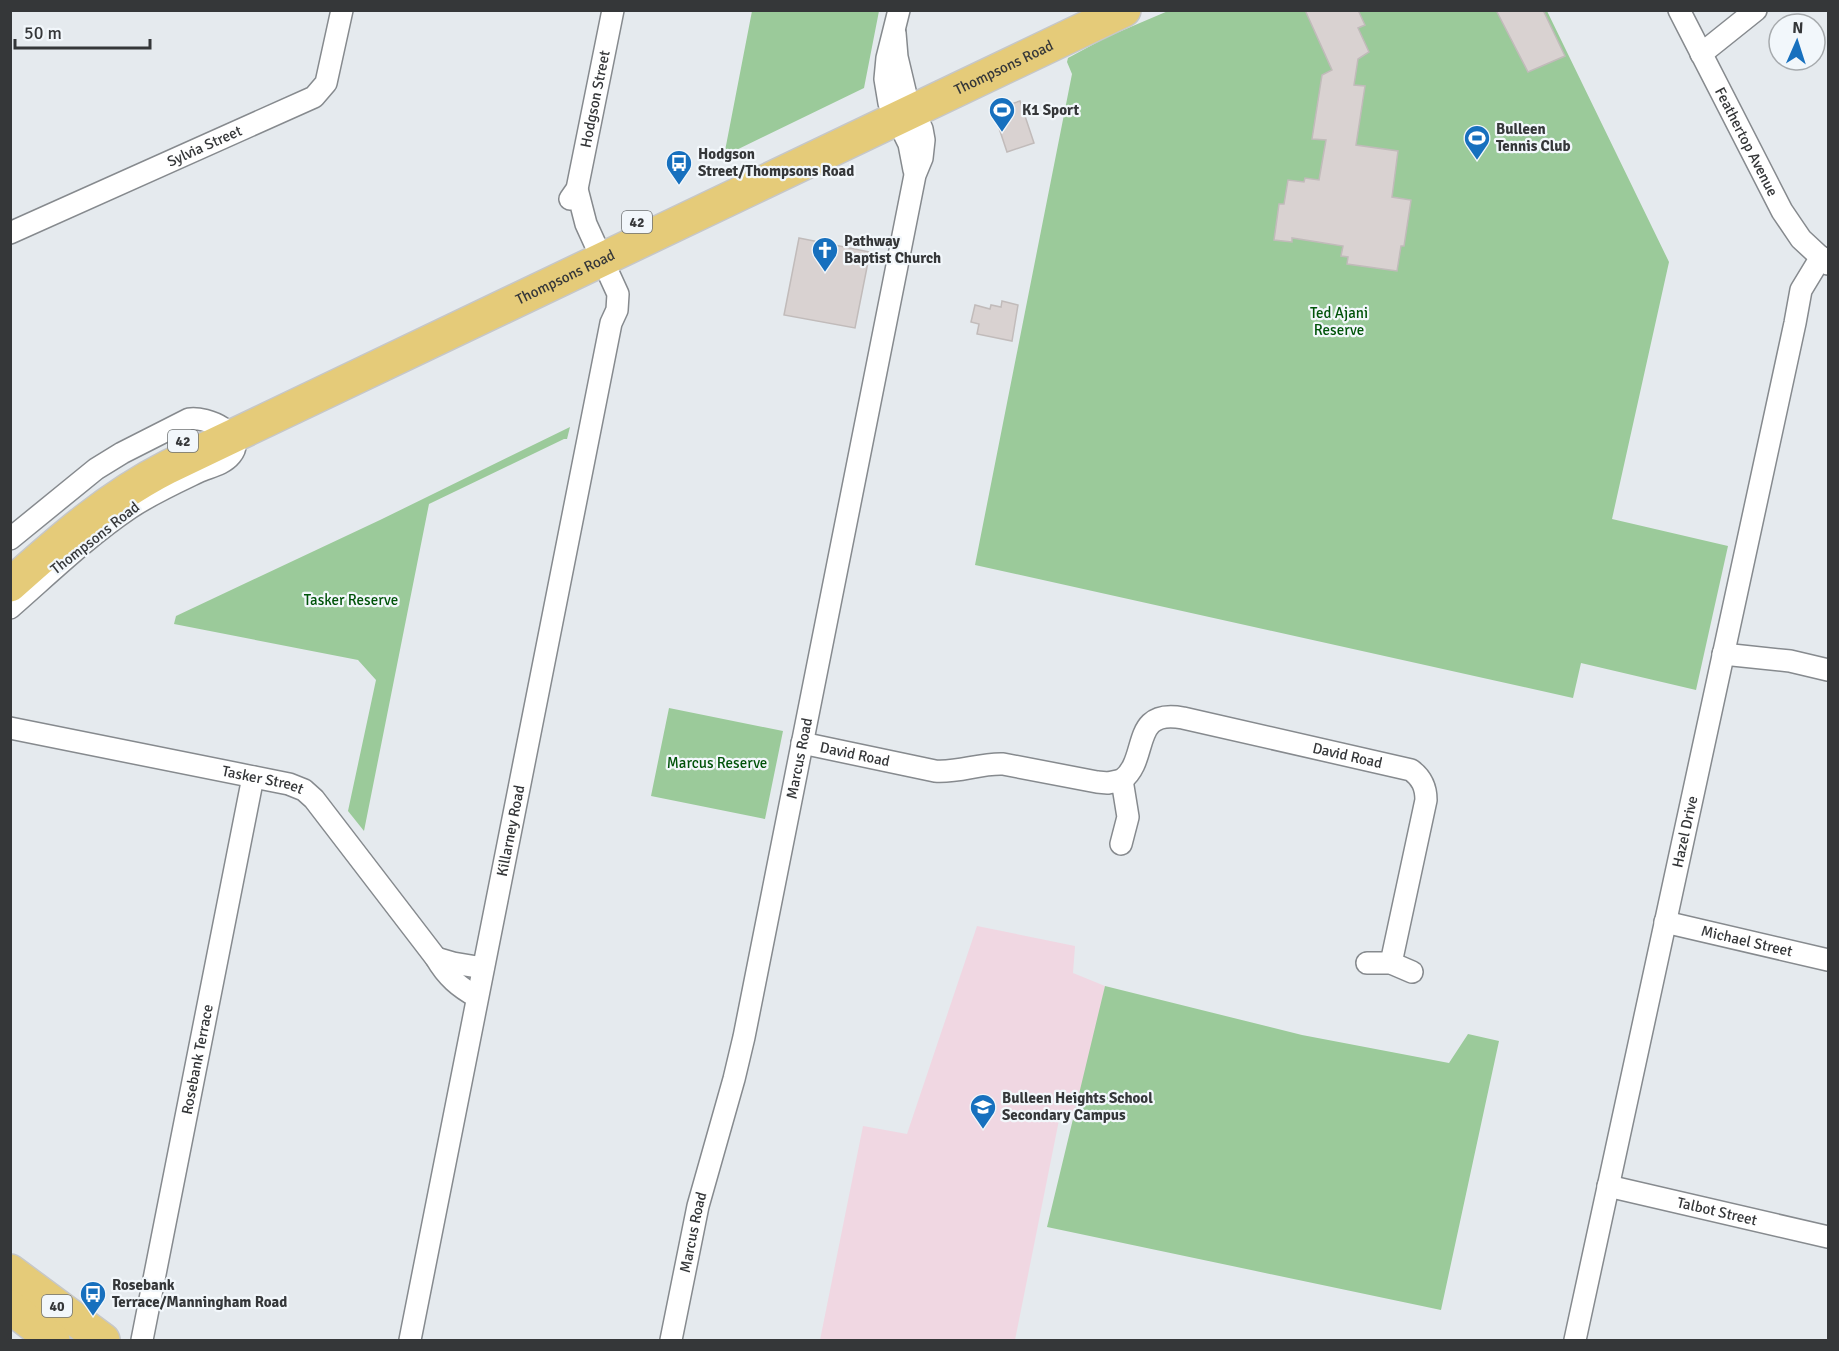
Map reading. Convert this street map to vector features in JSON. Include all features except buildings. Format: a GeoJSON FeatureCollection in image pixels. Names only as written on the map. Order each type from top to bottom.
{"type":"FeatureCollection","features":[{"type":"Feature","properties":{"kind":"main road","name":"Thompsons Road"},"geometry":{"type":"LineString","coordinates":[[901,107],[1084,10]]}},
{"type":"Feature","properties":{"kind":"main road","name":"Thompsons Road"},"geometry":{"type":"LineString","coordinates":[[10,561],[86,498],[148,458],[224,430],[901,107],[1124,10]]}},
{"type":"Feature","properties":{"kind":"main road","name":"Thompsons Road"},"geometry":{"type":"LineString","coordinates":[[10,585],[98,509],[224,430]]}},
{"type":"Feature","properties":{"kind":"main road","name":"40"},"geometry":{"type":"LineString","coordinates":[[10,1271],[104,1341]]}},
{"type":"Feature","properties":{"kind":"main road","name":"40"},"geometry":{"type":"LineString","coordinates":[[10,1307],[53,1341]]}},
{"type":"Feature","properties":{"kind":"street","name":"Sylvia Street"},"geometry":{"type":"LineString","coordinates":[[10,233],[314,97],[326,83],[342,10]]}},
{"type":"Feature","properties":{"kind":"street","name":"Hodgson Street"},"geometry":{"type":"LineString","coordinates":[[593,253],[570,220],[569,212],[571,198],[577,189],[613,10]]}},
{"type":"Feature","properties":{"kind":"street","name":"Marcus Road"},"geometry":{"type":"LineString","coordinates":[[670,1341],[698,1206],[739,1058],[915,176],[901,107],[895,33],[899,10]]}},
{"type":"Feature","properties":{"kind":"street","name":"Feathertop Avenue"},"geometry":{"type":"LineString","coordinates":[[1679,10],[1782,211],[1801,239],[1826,264]]}},
{"type":"Feature","properties":{"kind":"street"},"geometry":{"type":"LineString","coordinates":[[1697,46],[1751,14]]}},
{"type":"Feature","properties":{"kind":"street","name":"Killarney Road"},"geometry":{"type":"LineString","coordinates":[[410,1341],[611,322],[617,310],[618,294],[593,253]]}},
{"type":"Feature","properties":{"kind":"street","name":"Hazel Drive"},"geometry":{"type":"LineString","coordinates":[[1575,1341],[1795,323],[1826,264]]}},
{"type":"Feature","properties":{"kind":"street"},"geometry":{"type":"LineString","coordinates":[[10,539],[76,484],[122,453],[189,419],[194,418],[224,430]]}},
{"type":"Feature","properties":{"kind":"street","name":"Thompsons Road"},"geometry":{"type":"LineString","coordinates":[[10,608],[83,543],[130,508],[172,484],[226,460],[234,449],[224,430]]}},
{"type":"Feature","properties":{"kind":"street"},"geometry":{"type":"LineString","coordinates":[[1725,646],[1828,670]]}},
{"type":"Feature","properties":{"kind":"street","name":"David Road"},"geometry":{"type":"LineString","coordinates":[[801,743],[935,771],[957,771],[993,763],[1108,783],[1122,780],[1133,768],[1143,732],[1155,720],[1168,716],[1402,767],[1418,775],[1424,784],[1426,793],[1425,808],[1391,963]]}},
{"type":"Feature","properties":{"kind":"street","name":"Tasker Street"},"geometry":{"type":"LineString","coordinates":[[10,728],[298,786],[309,793],[452,981],[477,997]]}},
{"type":"Feature","properties":{"kind":"street","name":"Rosebank Terrace"},"geometry":{"type":"LineString","coordinates":[[142,1341],[253,777]]}},
{"type":"Feature","properties":{"kind":"street"},"geometry":{"type":"LineString","coordinates":[[1121,844],[1128,816],[1122,780]]}},
{"type":"Feature","properties":{"kind":"street","name":"Michael Street"},"geometry":{"type":"LineString","coordinates":[[1665,922],[1828,960]]}},
{"type":"Feature","properties":{"kind":"street"},"geometry":{"type":"LineString","coordinates":[[436,958],[483,968]]}},
{"type":"Feature","properties":{"kind":"street"},"geometry":{"type":"LineString","coordinates":[[1367,963],[1391,963],[1412,972]]}},
{"type":"Feature","properties":{"kind":"street","name":"Talbot Street"},"geometry":{"type":"LineString","coordinates":[[1608,1186],[1828,1238]]}},
{"type":"Feature","properties":{"kind":"shaded area","name":"Bulleen Heights School Secondary Campus"},"geometry":{"type":"Polygon","coordinates":[[[977,926],[1075,946],[1073,973],[1105,986],[1079,1116],[1060,1115],[1015,1340],[820,1340],[863,1126],[907,1134],[977,926]]]}},
{"type":"Feature","properties":{"kind":"green space"},"geometry":{"type":"Polygon","coordinates":[[[752,11],[879,11],[864,88],[724,156],[752,11]]]}},
{"type":"Feature","properties":{"kind":"green space","name":"Ted Ajani Reserve"},"geometry":{"type":"Polygon","coordinates":[[[1168,11],[1547,11],[1669,262],[1612,519],[1728,546],[1696,690],[1581,663],[1573,698],[975,565],[1072,74],[1067,62],[1068,58],[1107,37],[1168,11]]]}},
{"type":"Feature","properties":{"kind":"green space","name":"Tasker Reserve"},"geometry":{"type":"Polygon","coordinates":[[[570,427],[567,439],[429,504],[364,831],[348,811],[376,680],[358,660],[174,624],[176,616],[570,427]]]}},
{"type":"Feature","properties":{"kind":"green space","name":"Marcus Reserve"},"geometry":{"type":"Polygon","coordinates":[[[669,708],[783,731],[765,819],[651,796],[669,708]]]}},
{"type":"Feature","properties":{"kind":"green space"},"geometry":{"type":"Polygon","coordinates":[[[1105,986],[1302,1035],[1449,1063],[1468,1034],[1499,1041],[1441,1310],[1047,1227],[1105,986]]]}},
{"type":"Feature","properties":{"kind":"place","name":"K1 Sport"},"geometry":{"type":"Point","coordinates":[1002,133]}},
{"type":"Feature","properties":{"kind":"place","name":"Bulleen Tennis Club"},"geometry":{"type":"Point","coordinates":[1477,161]}},
{"type":"Feature","properties":{"kind":"place","name":"Hodgson Street/Thompsons Road"},"geometry":{"type":"Point","coordinates":[679,186]}},
{"type":"Feature","properties":{"kind":"place","name":"Pathway Baptist Church"},"geometry":{"type":"Point","coordinates":[825,273]}},
{"type":"Feature","properties":{"kind":"place","name":"Bulleen Heights School Secondary Campus"},"geometry":{"type":"Point","coordinates":[983,1130]}},
{"type":"Feature","properties":{"kind":"place","name":"Rosebank Terrace/Manningham Road"},"geometry":{"type":"Point","coordinates":[93,1317]}}]}
